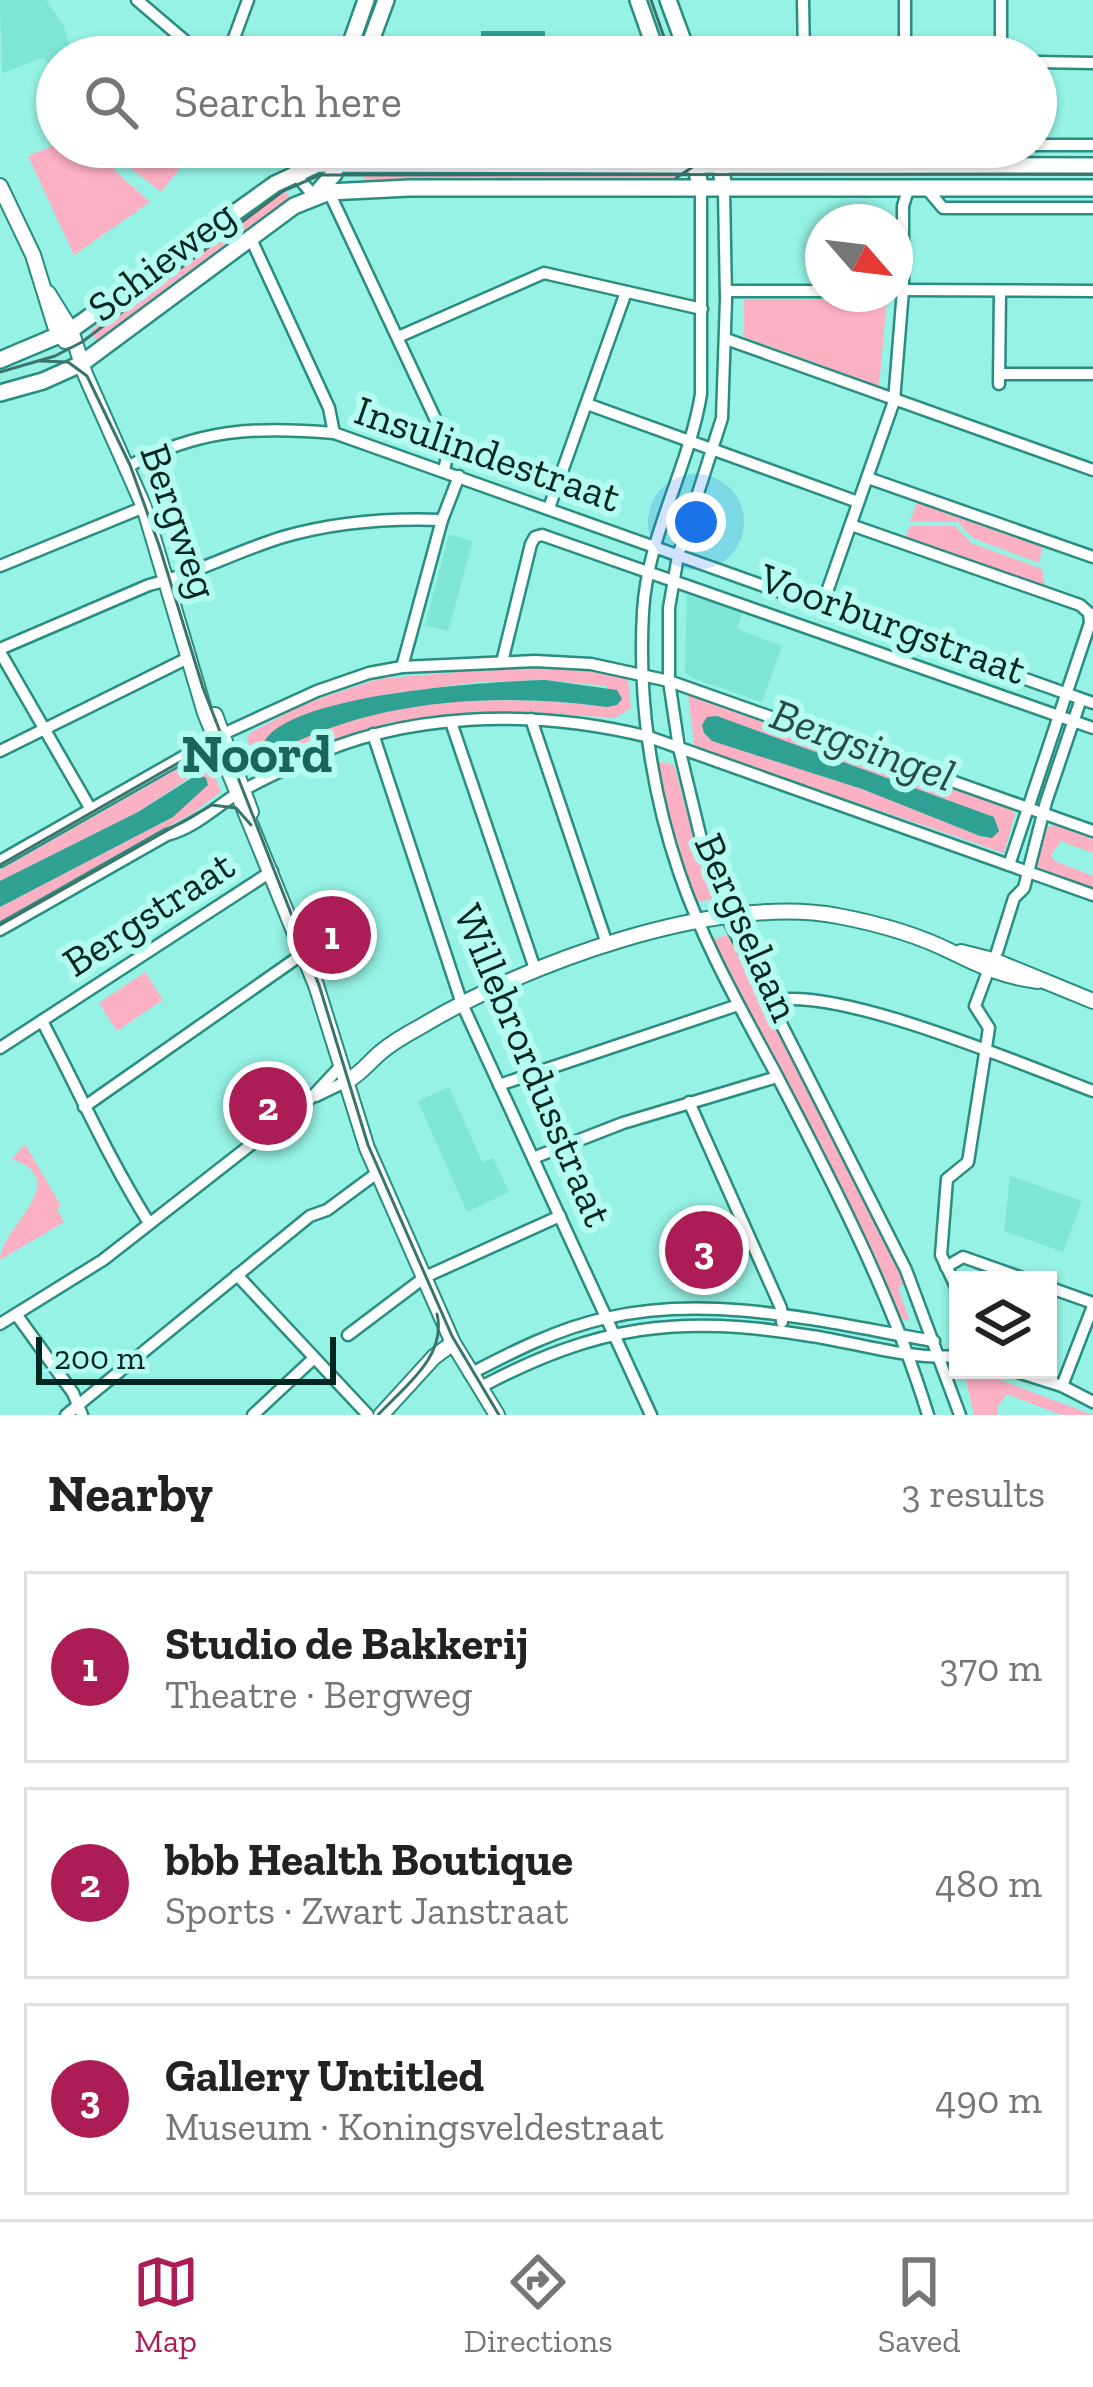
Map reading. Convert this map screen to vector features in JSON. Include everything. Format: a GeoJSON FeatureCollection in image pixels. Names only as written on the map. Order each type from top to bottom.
{"type":"FeatureCollection","features":[{"type":"Feature","properties":{"kind":"main road"},"geometry":{"type":"LineString","coordinates":[[353,36],[366,0]]}},
{"type":"Feature","properties":{"kind":"main road"},"geometry":{"type":"LineString","coordinates":[[373,36],[386,0]]}},
{"type":"Feature","properties":{"kind":"main road"},"geometry":{"type":"LineString","coordinates":[[638,0],[651,36]]}},
{"type":"Feature","properties":{"kind":"main road"},"geometry":{"type":"LineString","coordinates":[[668,0],[681,36]]}},
{"type":"Feature","properties":{"kind":"main road","name":"Schieweg"},"geometry":{"type":"LineString","coordinates":[[1057,166],[1093,166]]}},
{"type":"Feature","properties":{"kind":"main road","name":"Schieweg"},"geometry":{"type":"LineString","coordinates":[[0,359],[67,333],[304,168]]}},
{"type":"Feature","properties":{"kind":"main road"},"geometry":{"type":"LineString","coordinates":[[322,194],[336,168]]}},
{"type":"Feature","properties":{"kind":"main road","name":"Bergselaan"},"geometry":{"type":"LineString","coordinates":[[697,168],[701,189]]}},
{"type":"Feature","properties":{"kind":"main road","name":"Bergselaan"},"geometry":{"type":"LineString","coordinates":[[722,168],[724,190]]}},
{"type":"Feature","properties":{"kind":"main road"},"geometry":{"type":"LineString","coordinates":[[322,194],[409,188],[906,195],[927,189],[1093,188]]}},
{"type":"Feature","properties":{"kind":"main road","name":"Schieweg"},"geometry":{"type":"LineString","coordinates":[[0,393],[81,364],[250,239],[322,194]]}},
{"type":"Feature","properties":{"kind":"street"},"geometry":{"type":"LineString","coordinates":[[137,0],[179,36]]}},
{"type":"Feature","properties":{"kind":"street"},"geometry":{"type":"LineString","coordinates":[[235,36],[248,0]]}},
{"type":"Feature","properties":{"kind":"street"},"geometry":{"type":"LineString","coordinates":[[803,0],[804,36]]}},
{"type":"Feature","properties":{"kind":"street"},"geometry":{"type":"LineString","coordinates":[[905,0],[905,36]]}},
{"type":"Feature","properties":{"kind":"street"},"geometry":{"type":"LineString","coordinates":[[1001,0],[1001,36]]}},
{"type":"Feature","properties":{"kind":"street"},"geometry":{"type":"LineString","coordinates":[[1057,62],[1093,63]]}},
{"type":"Feature","properties":{"kind":"street"},"geometry":{"type":"LineString","coordinates":[[1057,145],[1093,145]]}},
{"type":"Feature","properties":{"kind":"street"},"geometry":{"type":"LineString","coordinates":[[296,168],[303,185],[322,194],[398,337],[449,448],[445,470]]}},
{"type":"Feature","properties":{"kind":"street","name":"Bergweg"},"geometry":{"type":"LineString","coordinates":[[0,188],[145,507],[205,704],[304,953],[377,1173],[453,1343],[497,1415]]}},
{"type":"Feature","properties":{"kind":"street","name":"Bergselaan"},"geometry":{"type":"LineString","coordinates":[[701,189],[701,394],[691,442],[655,545],[643,608],[642,675],[658,801],[698,920],[902,1336],[928,1415]]}},
{"type":"Feature","properties":{"kind":"street"},"geometry":{"type":"LineString","coordinates":[[927,189],[944,208],[1093,208]]}},
{"type":"Feature","properties":{"kind":"street","name":"Bergselaan"},"geometry":{"type":"LineString","coordinates":[[724,190],[722,418],[673,580],[669,681],[679,748],[703,847],[727,915],[861,1175],[941,1357],[960,1415]]}},
{"type":"Feature","properties":{"kind":"street"},"geometry":{"type":"LineString","coordinates":[[905,204],[906,195]]}},
{"type":"Feature","properties":{"kind":"street"},"geometry":{"type":"LineString","coordinates":[[702,231],[709,226],[725,229]]}},
{"type":"Feature","properties":{"kind":"street"},"geometry":{"type":"LineString","coordinates":[[250,239],[314,372],[334,434]]}},
{"type":"Feature","properties":{"kind":"street"},"geometry":{"type":"LineString","coordinates":[[398,337],[541,273],[702,309]]}},
{"type":"Feature","properties":{"kind":"street"},"geometry":{"type":"LineString","coordinates":[[913,290],[1093,291]]}},
{"type":"Feature","properties":{"kind":"street"},"geometry":{"type":"LineString","coordinates":[[726,291],[805,291]]}},
{"type":"Feature","properties":{"kind":"street"},"geometry":{"type":"LineString","coordinates":[[549,508],[626,292]]}},
{"type":"Feature","properties":{"kind":"street"},"geometry":{"type":"LineString","coordinates":[[1000,292],[999,379],[1093,374]]}},
{"type":"Feature","properties":{"kind":"street"},"geometry":{"type":"LineString","coordinates":[[822,606],[894,401],[898,312]]}},
{"type":"Feature","properties":{"kind":"street"},"geometry":{"type":"LineString","coordinates":[[726,339],[1093,470]]}},
{"type":"Feature","properties":{"kind":"street"},"geometry":{"type":"LineString","coordinates":[[587,404],[859,502]]}},
{"type":"Feature","properties":{"kind":"street","name":"Insulindestraat"},"geometry":{"type":"LineString","coordinates":[[128,466],[164,447],[216,432],[274,429],[334,434],[1087,701]]}},
{"type":"Feature","properties":{"kind":"street"},"geometry":{"type":"LineString","coordinates":[[402,668],[442,520],[459,476]]}},
{"type":"Feature","properties":{"kind":"street"},"geometry":{"type":"LineString","coordinates":[[868,478],[1093,556]]}},
{"type":"Feature","properties":{"kind":"street"},"geometry":{"type":"LineString","coordinates":[[0,566],[145,507]]}},
{"type":"Feature","properties":{"kind":"street"},"geometry":{"type":"LineString","coordinates":[[90,808],[0,651],[149,585],[284,537],[392,518],[442,520]]}},
{"type":"Feature","properties":{"kind":"street"},"geometry":{"type":"LineString","coordinates":[[851,525],[1087,610],[1090,623],[1009,865]]}},
{"type":"Feature","properties":{"kind":"street","name":"Voorburgstraat"},"geometry":{"type":"LineString","coordinates":[[502,662],[535,537],[547,536],[1093,728]]}},
{"type":"Feature","properties":{"kind":"street"},"geometry":{"type":"LineString","coordinates":[[0,752],[190,656]]}},
{"type":"Feature","properties":{"kind":"street"},"geometry":{"type":"LineString","coordinates":[[0,861],[219,736],[335,684],[402,668],[502,662],[570,662],[669,681],[1093,831]]}},
{"type":"Feature","properties":{"kind":"street"},"geometry":{"type":"LineString","coordinates":[[949,1272],[944,1261],[947,1179],[968,1162],[989,1028],[975,1006],[1027,871],[1072,722],[1087,701]]}},
{"type":"Feature","properties":{"kind":"street"},"geometry":{"type":"LineString","coordinates":[[531,719],[607,944]]}},
{"type":"Feature","properties":{"kind":"street"},"geometry":{"type":"LineString","coordinates":[[0,930],[310,757],[373,734],[451,722],[531,719],[594,724],[649,737],[1093,895]]}},
{"type":"Feature","properties":{"kind":"street"},"geometry":{"type":"LineString","coordinates":[[451,722],[535,969]]}},
{"type":"Feature","properties":{"kind":"street","name":"Willebrordusstraat"},"geometry":{"type":"LineString","coordinates":[[373,734],[462,1004],[651,1415]]}},
{"type":"Feature","properties":{"kind":"street","name":"Bergstraat"},"geometry":{"type":"LineString","coordinates":[[0,1048],[272,872]]}},
{"type":"Feature","properties":{"kind":"street"},"geometry":{"type":"LineString","coordinates":[[0,1324],[103,1260],[312,1097],[380,1052],[462,1004],[535,969],[607,944],[727,915],[834,915],[992,960],[1093,1001]]}},
{"type":"Feature","properties":{"kind":"street"},"geometry":{"type":"LineString","coordinates":[[84,1107],[304,953]]}},
{"type":"Feature","properties":{"kind":"street"},"geometry":{"type":"LineString","coordinates":[[769,1002],[784,997],[835,1001],[1093,1091]]}},
{"type":"Feature","properties":{"kind":"street"},"geometry":{"type":"LineString","coordinates":[[499,1085],[738,1005]]}},
{"type":"Feature","properties":{"kind":"street"},"geometry":{"type":"LineString","coordinates":[[42,1021],[149,1223]]}},
{"type":"Feature","properties":{"kind":"street"},"geometry":{"type":"LineString","coordinates":[[533,1158],[689,1102],[777,1077]]}},
{"type":"Feature","properties":{"kind":"street"},"geometry":{"type":"LineString","coordinates":[[689,1102],[782,1315],[781,1331]]}},
{"type":"Feature","properties":{"kind":"street"},"geometry":{"type":"LineString","coordinates":[[66,1415],[80,1411],[310,1216],[377,1173]]}},
{"type":"Feature","properties":{"kind":"street"},"geometry":{"type":"LineString","coordinates":[[348,1335],[424,1278],[560,1216]]}},
{"type":"Feature","properties":{"kind":"street"},"geometry":{"type":"LineString","coordinates":[[944,1261],[963,1257],[1003,1271]]}},
{"type":"Feature","properties":{"kind":"street"},"geometry":{"type":"LineString","coordinates":[[237,1275],[368,1415]]}},
{"type":"Feature","properties":{"kind":"street"},"geometry":{"type":"LineString","coordinates":[[1057,1290],[1093,1304],[1062,1386]]}},
{"type":"Feature","properties":{"kind":"street"},"geometry":{"type":"LineString","coordinates":[[470,1374],[546,1336],[608,1317],[690,1309],[782,1315],[934,1341]]}},
{"type":"Feature","properties":{"kind":"street"},"geometry":{"type":"LineString","coordinates":[[16,1314],[73,1393],[80,1411]]}},
{"type":"Feature","properties":{"kind":"street"},"geometry":{"type":"LineString","coordinates":[[479,1388],[550,1352],[615,1332],[675,1325],[781,1331],[949,1357]]}},
{"type":"Feature","properties":{"kind":"street"},"geometry":{"type":"LineString","coordinates":[[381,1415],[453,1343]]}},
{"type":"Feature","properties":{"kind":"street"},"geometry":{"type":"LineString","coordinates":[[253,1415],[313,1359]]}},
{"type":"Feature","properties":{"kind":"street"},"geometry":{"type":"LineString","coordinates":[[1040,1379],[1093,1402]]}},
{"type":"Feature","properties":{"kind":"shaded area"},"geometry":{"type":"Polygon","coordinates":[[[0,0],[46,0],[67,36],[36,36],[36,60],[2,73],[0,0]]]}},
{"type":"Feature","properties":{"kind":"shaded area"},"geometry":{"type":"Polygon","coordinates":[[[481,31],[545,31],[545,36],[481,36],[481,31]]]}},
{"type":"Feature","properties":{"kind":"shaded area"},"geometry":{"type":"Polygon","coordinates":[[[36,153],[36,168],[115,168],[150,202],[74,255],[28,156],[36,153]]]}},
{"type":"Feature","properties":{"kind":"shaded area"},"geometry":{"type":"Polygon","coordinates":[[[130,168],[180,168],[161,192],[130,168]]]}},
{"type":"Feature","properties":{"kind":"shaded area"},"geometry":{"type":"Polygon","coordinates":[[[364,170],[676,170],[676,182],[364,183],[364,170]]]}},
{"type":"Feature","properties":{"kind":"shaded area"},"geometry":{"type":"Polygon","coordinates":[[[282,186],[290,198],[98,344],[91,330],[282,186]]]}},
{"type":"Feature","properties":{"kind":"shaded area"},"geometry":{"type":"Polygon","coordinates":[[[744,299],[805,299],[805,312],[886,312],[879,386],[744,337],[744,299]]]}},
{"type":"Feature","properties":{"kind":"shaded area"},"geometry":{"type":"Polygon","coordinates":[[[918,499],[1043,545],[1039,563],[973,538],[958,522],[910,521],[918,499]]]}},
{"type":"Feature","properties":{"kind":"shaded area"},"geometry":{"type":"Polygon","coordinates":[[[910,526],[955,526],[971,543],[1042,569],[1045,587],[905,537],[910,526]]]}},
{"type":"Feature","properties":{"kind":"shaded area"},"geometry":{"type":"Polygon","coordinates":[[[449,534],[473,541],[448,631],[425,625],[449,534]]]}},
{"type":"Feature","properties":{"kind":"shaded area"},"geometry":{"type":"Polygon","coordinates":[[[687,593],[742,613],[737,629],[782,646],[762,702],[685,672],[687,593]]]}},
{"type":"Feature","properties":{"kind":"shaded area"},"geometry":{"type":"Polygon","coordinates":[[[528,666],[619,673],[628,679],[631,708],[615,718],[532,712],[392,722],[262,771],[247,739],[250,733],[306,703],[378,679],[528,666]],[[546,680],[478,682],[383,695],[308,734],[380,712],[456,702],[607,707],[607,686],[546,680]]]}},
{"type":"Feature","properties":{"kind":"shaded area"},"geometry":{"type":"Polygon","coordinates":[[[546,680],[617,690],[622,699],[607,707],[521,700],[436,704],[353,721],[273,753],[262,748],[275,730],[344,703],[437,688],[546,680]]]}},
{"type":"Feature","properties":{"kind":"shaded area"},"geometry":{"type":"Polygon","coordinates":[[[688,694],[1012,809],[1015,814],[1004,853],[695,750],[688,694]],[[716,716],[707,737],[862,789],[986,838],[999,831],[994,817],[716,716]]]}},
{"type":"Feature","properties":{"kind":"shaded area"},"geometry":{"type":"Polygon","coordinates":[[[717,716],[994,817],[999,831],[992,838],[980,836],[862,789],[712,741],[702,725],[707,717],[717,716]]]}},
{"type":"Feature","properties":{"kind":"shaded area"},"geometry":{"type":"Polygon","coordinates":[[[205,753],[221,792],[191,814],[0,922],[0,907],[173,817],[193,775],[138,812],[0,881],[0,870],[205,753]]]}},
{"type":"Feature","properties":{"kind":"shaded area"},"geometry":{"type":"Polygon","coordinates":[[[658,761],[674,765],[699,856],[717,899],[694,902],[669,825],[658,761]]]}},
{"type":"Feature","properties":{"kind":"shaded area"},"geometry":{"type":"Polygon","coordinates":[[[198,774],[208,785],[173,817],[0,907],[0,881],[138,812],[198,774]]]}},
{"type":"Feature","properties":{"kind":"shaded area"},"geometry":{"type":"Polygon","coordinates":[[[1054,825],[1093,838],[1093,853],[1061,841],[1051,855],[1093,876],[1093,888],[1041,870],[1037,864],[1047,828],[1054,825]]]}},
{"type":"Feature","properties":{"kind":"shaded area"},"geometry":{"type":"Polygon","coordinates":[[[732,934],[906,1282],[898,1288],[910,1321],[900,1318],[710,940],[732,934]]]}},
{"type":"Feature","properties":{"kind":"shaded area"},"geometry":{"type":"Polygon","coordinates":[[[145,972],[163,1000],[117,1031],[99,1003],[145,972]]]}},
{"type":"Feature","properties":{"kind":"shaded area"},"geometry":{"type":"Polygon","coordinates":[[[449,1087],[482,1162],[493,1158],[509,1192],[467,1212],[418,1101],[449,1087]]]}},
{"type":"Feature","properties":{"kind":"shaded area"},"geometry":{"type":"Polygon","coordinates":[[[25,1144],[61,1206],[57,1209],[64,1222],[0,1260],[36,1192],[37,1179],[30,1168],[12,1159],[25,1144]]]}},
{"type":"Feature","properties":{"kind":"shaded area"},"geometry":{"type":"Polygon","coordinates":[[[1010,1176],[1082,1201],[1063,1252],[1004,1231],[1010,1176]]]}},
{"type":"Feature","properties":{"kind":"shaded area"},"geometry":{"type":"Polygon","coordinates":[[[966,1379],[997,1379],[1093,1415],[1061,1415],[1007,1394],[997,1408],[998,1415],[974,1415],[966,1379]]]}},
{"type":"Feature","properties":{"kind":"tram line"},"geometry":{"type":"LineString","coordinates":[[651,0],[664,36]]}},
{"type":"Feature","properties":{"kind":"tram line"},"geometry":{"type":"LineString","coordinates":[[676,178],[691,168]]}},
{"type":"Feature","properties":{"kind":"tram line"},"geometry":{"type":"LineString","coordinates":[[0,372],[55,356],[82,342],[283,191],[320,175],[1093,174]]}},
{"type":"Feature","properties":{"kind":"tram line"},"geometry":{"type":"LineString","coordinates":[[40,361],[68,362],[87,376],[130,465],[203,688],[319,985],[368,1145],[452,1336],[499,1415]]}},
{"type":"Feature","properties":{"kind":"tram line"},"geometry":{"type":"LineString","coordinates":[[0,865],[194,754],[218,754],[233,768]]}},
{"type":"Feature","properties":{"kind":"tram line"},"geometry":{"type":"LineString","coordinates":[[0,925],[212,805],[236,808],[251,825]]}},
{"type":"Feature","properties":{"kind":"tram line"},"geometry":{"type":"LineString","coordinates":[[378,1415],[430,1357],[436,1343],[437,1314]]}},
{"type":"Feature","properties":{"kind":"place","name":"Studio de Bakkerij"},"geometry":{"type":"Point","coordinates":[332,935]}},
{"type":"Feature","properties":{"kind":"place","name":"bbb Health Boutique"},"geometry":{"type":"Point","coordinates":[268,1106]}},
{"type":"Feature","properties":{"kind":"place","name":"Gallery Untitled"},"geometry":{"type":"Point","coordinates":[704,1250]}},
{"type":"Feature","properties":{"kind":"district","name":"Noord"},"geometry":{"type":"Point","coordinates":[257,753]}},
{"type":"Feature","properties":{"kind":"water label","name":"Bergsingel"},"geometry":{"type":"Point","coordinates":[863,744]}}]}
